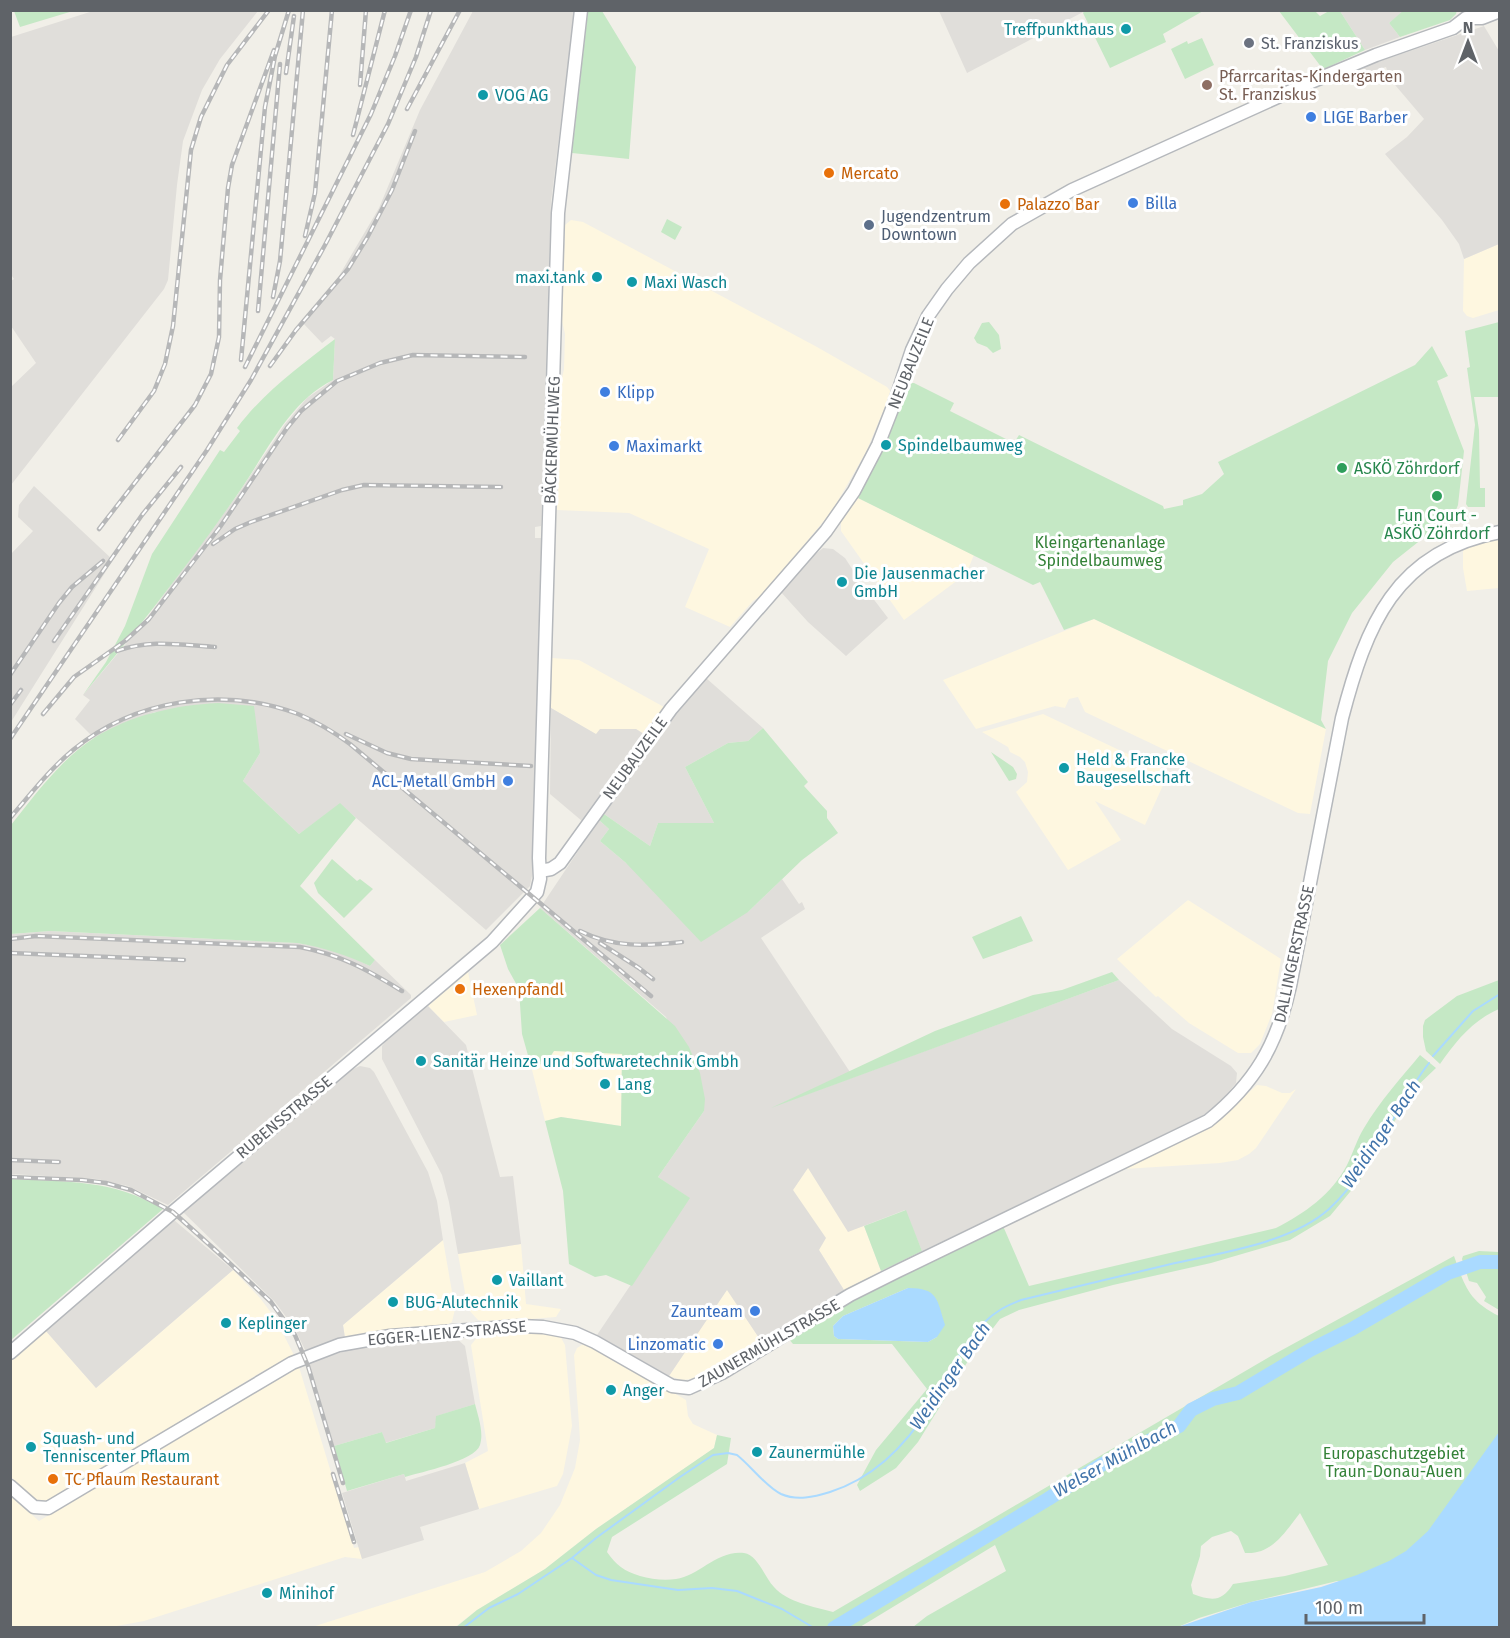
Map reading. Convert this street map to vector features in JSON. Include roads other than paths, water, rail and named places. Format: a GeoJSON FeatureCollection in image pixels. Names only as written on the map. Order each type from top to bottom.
{"type":"FeatureCollection","features":[{"type":"Feature","properties":{"kind":"street","name":"BÄCKERMÜHLWEG"},"geometry":{"type":"LineString","coordinates":[[540,871],[558,213],[581,10]]}},
{"type":"Feature","properties":{"kind":"street","name":"NEUBAUZEILE"},"geometry":{"type":"LineString","coordinates":[[540,871],[551,869],[560,863],[671,709],[841,511],[878,445],[912,350],[928,316],[947,289],[981,251],[1012,224],[1072,189],[1311,82],[1376,55],[1453,28],[1466,14],[1482,18],[1500,11]]}},
{"type":"Feature","properties":{"kind":"street","name":"DALLINGERSTRASSE"},"geometry":{"type":"LineString","coordinates":[[898,1271],[1193,1130],[1222,1110],[1246,1085],[1271,1047],[1285,1009],[1342,718],[1371,628],[1405,579],[1427,561],[1454,545],[1500,532]]}},
{"type":"Feature","properties":{"kind":"street","name":"RUBENSSTRASSE"},"geometry":{"type":"LineString","coordinates":[[10,1353],[178,1207],[492,942],[537,892],[540,871]]}},
{"type":"Feature","properties":{"kind":"street","name":"ZAUNERMÜHLSTRASSE"},"geometry":{"type":"LineString","coordinates":[[575,1333],[672,1386],[689,1388],[722,1373],[850,1295],[898,1271]]}},
{"type":"Feature","properties":{"kind":"street","name":"EGGER-LIENZ-STRASSE"},"geometry":{"type":"LineString","coordinates":[[10,1486],[34,1507],[48,1508],[56,1505],[289,1364],[339,1345],[390,1336],[520,1326],[543,1327],[575,1333]]}},
{"type":"Feature","properties":{"kind":"water"},"geometry":{"type":"Polygon","coordinates":[[[908,1288],[925,1290],[931,1293],[938,1302],[945,1325],[937,1337],[928,1342],[838,1339],[834,1336],[833,1326],[843,1316],[908,1288]]]}},
{"type":"Feature","properties":{"kind":"water"},"geometry":{"type":"Polygon","coordinates":[[[1499,1432],[1500,1546],[1497,1549],[1500,1549],[1499,1627],[1178,1627],[1251,1602],[1321,1587],[1357,1575],[1406,1551],[1428,1531],[1499,1432]]]}},
{"type":"Feature","properties":{"kind":"waterway","name":"Weidinger Bach"},"geometry":{"type":"LineString","coordinates":[[1433,1056],[1473,1011],[1500,994]]}},
{"type":"Feature","properties":{"kind":"waterway","name":"Weidinger Bach"},"geometry":{"type":"LineString","coordinates":[[463,1628],[489,1608],[518,1594],[572,1558],[596,1538],[713,1455],[728,1453],[737,1455],[775,1491],[793,1497],[806,1498],[824,1494],[861,1478],[875,1469],[900,1446],[922,1419],[969,1340],[988,1319],[1007,1306],[1021,1300],[1233,1251],[1275,1238],[1313,1221],[1329,1209],[1358,1176],[1429,1063]]}},
{"type":"Feature","properties":{"kind":"waterway","name":"Welser Mühlbach"},"geometry":{"type":"LineString","coordinates":[[834,1628],[1101,1465],[1179,1426],[1191,1410],[1213,1399],[1238,1393],[1448,1273],[1480,1262],[1500,1262]]}},
{"type":"Feature","properties":{"kind":"waterway"},"geometry":{"type":"LineString","coordinates":[[572,1558],[596,1575],[611,1580],[678,1590],[712,1588],[737,1591],[782,1609],[814,1628]]}},
{"type":"Feature","properties":{"kind":"railway"},"geometry":{"type":"LineString","coordinates":[[118,440],[154,391],[165,364],[173,326],[191,150],[201,117],[227,65],[269,10]]}},
{"type":"Feature","properties":{"kind":"railway"},"geometry":{"type":"LineString","coordinates":[[241,360],[265,107],[275,56],[289,10]]}},
{"type":"Feature","properties":{"kind":"railway"},"geometry":{"type":"LineString","coordinates":[[273,297],[280,261],[303,10]]}},
{"type":"Feature","properties":{"kind":"railway"},"geometry":{"type":"LineString","coordinates":[[305,236],[315,193],[332,10]]}},
{"type":"Feature","properties":{"kind":"railway"},"geometry":{"type":"LineString","coordinates":[[360,85],[366,10]]}},
{"type":"Feature","properties":{"kind":"railway"},"geometry":{"type":"LineString","coordinates":[[353,135],[385,10]]}},
{"type":"Feature","properties":{"kind":"railway"},"geometry":{"type":"LineString","coordinates":[[245,367],[371,114],[411,10]]}},
{"type":"Feature","properties":{"kind":"railway"},"geometry":{"type":"LineString","coordinates":[[10,739],[207,450],[251,380],[388,124],[416,57],[431,10]]}},
{"type":"Feature","properties":{"kind":"railway"},"geometry":{"type":"LineString","coordinates":[[407,109],[460,10]]}},
{"type":"Feature","properties":{"kind":"railway"},"geometry":{"type":"LineString","coordinates":[[286,73],[294,16]]}},
{"type":"Feature","properties":{"kind":"railway"},"geometry":{"type":"LineString","coordinates":[[99,529],[195,405],[211,374],[219,337],[220,280],[232,165],[274,50]]}},
{"type":"Feature","properties":{"kind":"railway"},"geometry":{"type":"LineString","coordinates":[[258,311],[280,64]]}},
{"type":"Feature","properties":{"kind":"railway"},"geometry":{"type":"LineString","coordinates":[[270,366],[296,330],[348,269],[392,190],[415,131]]}},
{"type":"Feature","properties":{"kind":"railway"},"geometry":{"type":"LineString","coordinates":[[43,714],[74,677],[125,641],[149,619],[220,527],[287,428],[301,411],[337,381],[380,363],[413,355],[525,357]]}},
{"type":"Feature","properties":{"kind":"railway"},"geometry":{"type":"LineString","coordinates":[[54,641],[142,515],[181,467]]}},
{"type":"Feature","properties":{"kind":"railway"},"geometry":{"type":"LineString","coordinates":[[213,544],[235,529],[251,522],[342,490],[364,485],[501,487]]}},
{"type":"Feature","properties":{"kind":"railway"},"geometry":{"type":"LineString","coordinates":[[10,675],[72,587],[103,561]]}},
{"type":"Feature","properties":{"kind":"railway"},"geometry":{"type":"LineString","coordinates":[[117,651],[154,644],[215,647]]}},
{"type":"Feature","properties":{"kind":"railway"},"geometry":{"type":"LineString","coordinates":[[10,705],[21,690]]}},
{"type":"Feature","properties":{"kind":"railway"},"geometry":{"type":"LineString","coordinates":[[10,818],[48,774],[73,750],[97,733],[124,719],[181,702],[240,701],[269,705],[305,717],[350,744],[651,996]]}},
{"type":"Feature","properties":{"kind":"railway"},"geometry":{"type":"LineString","coordinates":[[346,734],[387,753],[411,759],[531,766]]}},
{"type":"Feature","properties":{"kind":"railway"},"geometry":{"type":"LineString","coordinates":[[580,931],[593,937],[618,943],[682,942]]}},
{"type":"Feature","properties":{"kind":"railway"},"geometry":{"type":"LineString","coordinates":[[10,939],[36,936],[300,947],[328,954],[353,964],[402,991]]}},
{"type":"Feature","properties":{"kind":"railway"},"geometry":{"type":"LineString","coordinates":[[600,943],[653,979]]}},
{"type":"Feature","properties":{"kind":"railway"},"geometry":{"type":"LineString","coordinates":[[10,953],[184,960]]}},
{"type":"Feature","properties":{"kind":"railway"},"geometry":{"type":"LineString","coordinates":[[10,1160],[59,1162]]}},
{"type":"Feature","properties":{"kind":"railway"},"geometry":{"type":"LineString","coordinates":[[10,1177],[82,1180],[106,1183],[131,1190],[173,1212],[223,1257],[271,1302],[295,1335],[308,1366],[343,1483]]}},
{"type":"Feature","properties":{"kind":"railway"},"geometry":{"type":"LineString","coordinates":[[333,1474],[354,1542]]}},
{"type":"Feature","properties":{"kind":"place","name":"Treffpunkthaus"},"geometry":{"type":"Point","coordinates":[1126,29]}},
{"type":"Feature","properties":{"kind":"place","name":"St. Franziskus"},"geometry":{"type":"Point","coordinates":[1249,43]}},
{"type":"Feature","properties":{"kind":"place","name":"Pfarrcaritas-Kindergarten St. Franziskus"},"geometry":{"type":"Point","coordinates":[1207,85]}},
{"type":"Feature","properties":{"kind":"place","name":"VOG AG"},"geometry":{"type":"Point","coordinates":[483,95]}},
{"type":"Feature","properties":{"kind":"place","name":"LIGE Barber"},"geometry":{"type":"Point","coordinates":[1311,117]}},
{"type":"Feature","properties":{"kind":"place","name":"Mercato"},"geometry":{"type":"Point","coordinates":[829,173]}},
{"type":"Feature","properties":{"kind":"place","name":"Billa"},"geometry":{"type":"Point","coordinates":[1133,203]}},
{"type":"Feature","properties":{"kind":"place","name":"Palazzo Bar"},"geometry":{"type":"Point","coordinates":[1005,204]}},
{"type":"Feature","properties":{"kind":"place","name":"Jugendzentrum Downtown"},"geometry":{"type":"Point","coordinates":[869,225]}},
{"type":"Feature","properties":{"kind":"place","name":"maxi.tank"},"geometry":{"type":"Point","coordinates":[597,277]}},
{"type":"Feature","properties":{"kind":"place","name":"Maxi Wasch"},"geometry":{"type":"Point","coordinates":[632,282]}},
{"type":"Feature","properties":{"kind":"place","name":"Klipp"},"geometry":{"type":"Point","coordinates":[605,392]}},
{"type":"Feature","properties":{"kind":"place","name":"Spindelbaumweg"},"geometry":{"type":"Point","coordinates":[886,445]}},
{"type":"Feature","properties":{"kind":"place","name":"Maximarkt"},"geometry":{"type":"Point","coordinates":[614,446]}},
{"type":"Feature","properties":{"kind":"place","name":"ASKÖ Zöhrdorf"},"geometry":{"type":"Point","coordinates":[1342,468]}},
{"type":"Feature","properties":{"kind":"place","name":"Fun Court - ASKÖ Zöhrdorf"},"geometry":{"type":"Point","coordinates":[1437,496]}},
{"type":"Feature","properties":{"kind":"place","name":"Die Jausenmacher GmbH"},"geometry":{"type":"Point","coordinates":[842,582]}},
{"type":"Feature","properties":{"kind":"place","name":"Held & Francke Baugesellschaft"},"geometry":{"type":"Point","coordinates":[1064,768]}},
{"type":"Feature","properties":{"kind":"place","name":"ACL-Metall GmbH"},"geometry":{"type":"Point","coordinates":[508,781]}},
{"type":"Feature","properties":{"kind":"place","name":"Hexenpfandl"},"geometry":{"type":"Point","coordinates":[460,989]}},
{"type":"Feature","properties":{"kind":"place","name":"Sanitär Heinze und Softwaretechnik Gmbh"},"geometry":{"type":"Point","coordinates":[421,1061]}},
{"type":"Feature","properties":{"kind":"place","name":"Lang"},"geometry":{"type":"Point","coordinates":[605,1084]}},
{"type":"Feature","properties":{"kind":"place","name":"Vaillant"},"geometry":{"type":"Point","coordinates":[497,1280]}},
{"type":"Feature","properties":{"kind":"place","name":"BUG-Alutechnik"},"geometry":{"type":"Point","coordinates":[393,1302]}},
{"type":"Feature","properties":{"kind":"place","name":"Zaunteam"},"geometry":{"type":"Point","coordinates":[755,1311]}},
{"type":"Feature","properties":{"kind":"place","name":"Keplinger"},"geometry":{"type":"Point","coordinates":[226,1323]}},
{"type":"Feature","properties":{"kind":"place","name":"Linzomatic"},"geometry":{"type":"Point","coordinates":[718,1344]}},
{"type":"Feature","properties":{"kind":"place","name":"Anger"},"geometry":{"type":"Point","coordinates":[611,1390]}},
{"type":"Feature","properties":{"kind":"place","name":"Squash- und Tenniscenter Pflaum"},"geometry":{"type":"Point","coordinates":[31,1447]}},
{"type":"Feature","properties":{"kind":"place","name":"Zaunermühle"},"geometry":{"type":"Point","coordinates":[757,1452]}},
{"type":"Feature","properties":{"kind":"place","name":"TC Pflaum Restaurant"},"geometry":{"type":"Point","coordinates":[53,1479]}},
{"type":"Feature","properties":{"kind":"place","name":"Minihof"},"geometry":{"type":"Point","coordinates":[267,1593]}},
{"type":"Feature","properties":{"kind":"park label","name":"Kleingartenanlage Spindelbaumweg"},"geometry":{"type":"Point","coordinates":[1100,551]}},
{"type":"Feature","properties":{"kind":"park label","name":"Europaschutzgebiet Traun-Donau-Auen"},"geometry":{"type":"Point","coordinates":[1394,1462]}}]}
